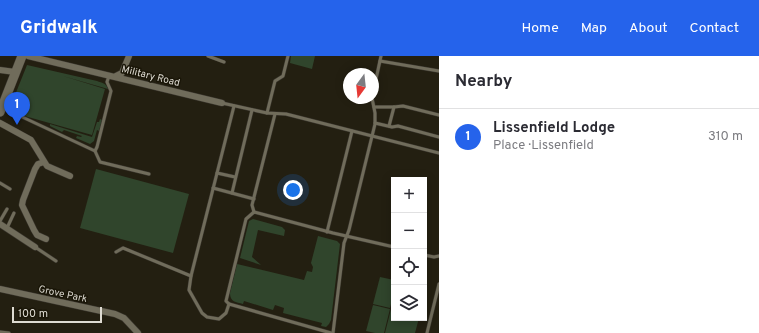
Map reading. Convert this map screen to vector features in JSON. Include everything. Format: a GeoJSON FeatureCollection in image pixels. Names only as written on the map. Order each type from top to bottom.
{"type":"FeatureCollection","features":[{"type":"Feature","properties":{"kind":"main road"},"geometry":{"type":"LineString","coordinates":[[1,110],[22,56]]}},
{"type":"Feature","properties":{"kind":"street","name":"Military Road"},"geometry":{"type":"LineString","coordinates":[[28,56],[109,76],[116,76],[222,103]]}},
{"type":"Feature","properties":{"kind":"street"},"geometry":{"type":"LineString","coordinates":[[116,76],[122,73],[129,56]]}},
{"type":"Feature","properties":{"kind":"street"},"geometry":{"type":"LineString","coordinates":[[0,70],[15,72]]}},
{"type":"Feature","properties":{"kind":"street"},"geometry":{"type":"LineString","coordinates":[[0,123],[31,140],[47,166],[70,176]]}},
{"type":"Feature","properties":{"kind":"street"},"geometry":{"type":"LineString","coordinates":[[44,162],[38,164],[35,169],[22,205],[37,235],[46,239]]}},
{"type":"Feature","properties":{"kind":"street"},"geometry":{"type":"LineString","coordinates":[[0,224],[35,247]]}},
{"type":"Feature","properties":{"kind":"street","name":"Grove Park"},"geometry":{"type":"LineString","coordinates":[[0,289],[115,314],[124,318],[138,333]]}},
{"type":"Feature","properties":{"kind":"lane"},"geometry":{"type":"LineString","coordinates":[[208,56],[224,62]]}},
{"type":"Feature","properties":{"kind":"lane"},"geometry":{"type":"LineString","coordinates":[[267,113],[275,81],[283,76],[288,56]]}},
{"type":"Feature","properties":{"kind":"lane"},"geometry":{"type":"LineString","coordinates":[[378,68],[381,56]]}},
{"type":"Feature","properties":{"kind":"lane"},"geometry":{"type":"LineString","coordinates":[[380,61],[439,71]]}},
{"type":"Feature","properties":{"kind":"lane"},"geometry":{"type":"LineString","coordinates":[[95,151],[111,91],[107,82],[109,76]]}},
{"type":"Feature","properties":{"kind":"lane"},"geometry":{"type":"LineString","coordinates":[[222,103],[267,113],[286,114],[439,152]]}},
{"type":"Feature","properties":{"kind":"lane"},"geometry":{"type":"LineString","coordinates":[[254,212],[246,219],[226,301],[229,304],[332,333],[344,243],[373,136],[375,123],[373,104]]}},
{"type":"Feature","properties":{"kind":"lane"},"geometry":{"type":"LineString","coordinates":[[229,304],[226,313],[219,319],[207,317],[202,313],[189,290],[234,106]]}},
{"type":"Feature","properties":{"kind":"lane"},"geometry":{"type":"LineString","coordinates":[[374,107],[403,106],[439,115]]}},
{"type":"Feature","properties":{"kind":"lane"},"geometry":{"type":"LineString","coordinates":[[389,126],[394,107]]}},
{"type":"Feature","properties":{"kind":"lane"},"geometry":{"type":"LineString","coordinates":[[1,110],[95,151],[100,162],[148,174]]}},
{"type":"Feature","properties":{"kind":"lane"},"geometry":{"type":"LineString","coordinates":[[232,193],[252,110]]}},
{"type":"Feature","properties":{"kind":"lane"},"geometry":{"type":"LineString","coordinates":[[254,212],[252,205],[275,114]]}},
{"type":"Feature","properties":{"kind":"lane"},"geometry":{"type":"LineString","coordinates":[[375,123],[398,126],[439,137]]}},
{"type":"Feature","properties":{"kind":"lane"},"geometry":{"type":"LineString","coordinates":[[327,232],[352,130]]}},
{"type":"Feature","properties":{"kind":"lane"},"geometry":{"type":"LineString","coordinates":[[217,173],[235,177]]}},
{"type":"Feature","properties":{"kind":"lane"},"geometry":{"type":"LineString","coordinates":[[0,182],[10,189]]}},
{"type":"Feature","properties":{"kind":"lane"},"geometry":{"type":"LineString","coordinates":[[213,188],[254,198]]}},
{"type":"Feature","properties":{"kind":"lane"},"geometry":{"type":"LineString","coordinates":[[0,221],[7,209]]}},
{"type":"Feature","properties":{"kind":"lane"},"geometry":{"type":"LineString","coordinates":[[254,212],[391,247]]}},
{"type":"Feature","properties":{"kind":"lane"},"geometry":{"type":"LineString","coordinates":[[7,228],[14,213]]}},
{"type":"Feature","properties":{"kind":"lane"},"geometry":{"type":"LineString","coordinates":[[35,247],[56,261]]}},
{"type":"Feature","properties":{"kind":"lane"},"geometry":{"type":"LineString","coordinates":[[116,252],[123,248],[192,276]]}},
{"type":"Feature","properties":{"kind":"lane"},"geometry":{"type":"LineString","coordinates":[[427,256],[439,256]]}},
{"type":"Feature","properties":{"kind":"lane"},"geometry":{"type":"LineString","coordinates":[[427,333],[439,284]]}},
{"type":"Feature","properties":{"kind":"lane"},"geometry":{"type":"LineString","coordinates":[[0,332],[9,333]]}},
{"type":"Feature","properties":{"kind":"green space"},"geometry":{"type":"Polygon","coordinates":[[[291,56],[315,56],[312,69],[290,63],[291,56]]]}},
{"type":"Feature","properties":{"kind":"green space"},"geometry":{"type":"Polygon","coordinates":[[[27,65],[97,81],[106,86],[108,89],[63,76],[105,89],[92,135],[21,115],[9,110],[27,65]]]}},
{"type":"Feature","properties":{"kind":"green space"},"geometry":{"type":"Polygon","coordinates":[[[100,119],[102,120],[99,131],[97,130],[94,141],[90,144],[76,138],[77,136],[82,136],[64,130],[62,132],[50,126],[50,124],[92,137],[97,122],[99,122],[100,119]]]}},
{"type":"Feature","properties":{"kind":"green space"},"geometry":{"type":"Polygon","coordinates":[[[96,169],[189,194],[173,253],[80,228],[96,169]]]}},
{"type":"Feature","properties":{"kind":"green space"},"geometry":{"type":"Polygon","coordinates":[[[253,219],[282,227],[285,230],[284,236],[258,230],[252,257],[261,265],[240,258],[249,221],[253,219]]]}},
{"type":"Feature","properties":{"kind":"green space"},"geometry":{"type":"Polygon","coordinates":[[[318,236],[337,241],[340,244],[331,320],[326,327],[321,326],[322,323],[283,313],[284,308],[275,305],[273,310],[244,301],[243,304],[232,300],[230,293],[237,264],[304,280],[307,271],[312,272],[313,267],[311,263],[318,236]]]}},
{"type":"Feature","properties":{"kind":"green space"},"geometry":{"type":"Polygon","coordinates":[[[380,277],[391,279],[390,308],[373,304],[380,277]]]}},
{"type":"Feature","properties":{"kind":"green space"},"geometry":{"type":"Polygon","coordinates":[[[373,305],[390,309],[384,333],[366,331],[373,305]]]}},
{"type":"Feature","properties":{"kind":"green space"},"geometry":{"type":"Polygon","coordinates":[[[391,309],[391,321],[418,321],[415,333],[385,333],[391,309]]]}},
{"type":"Feature","properties":{"kind":"place","name":"Lissenfield Lodge"},"geometry":{"type":"Point","coordinates":[17,125]}}]}
